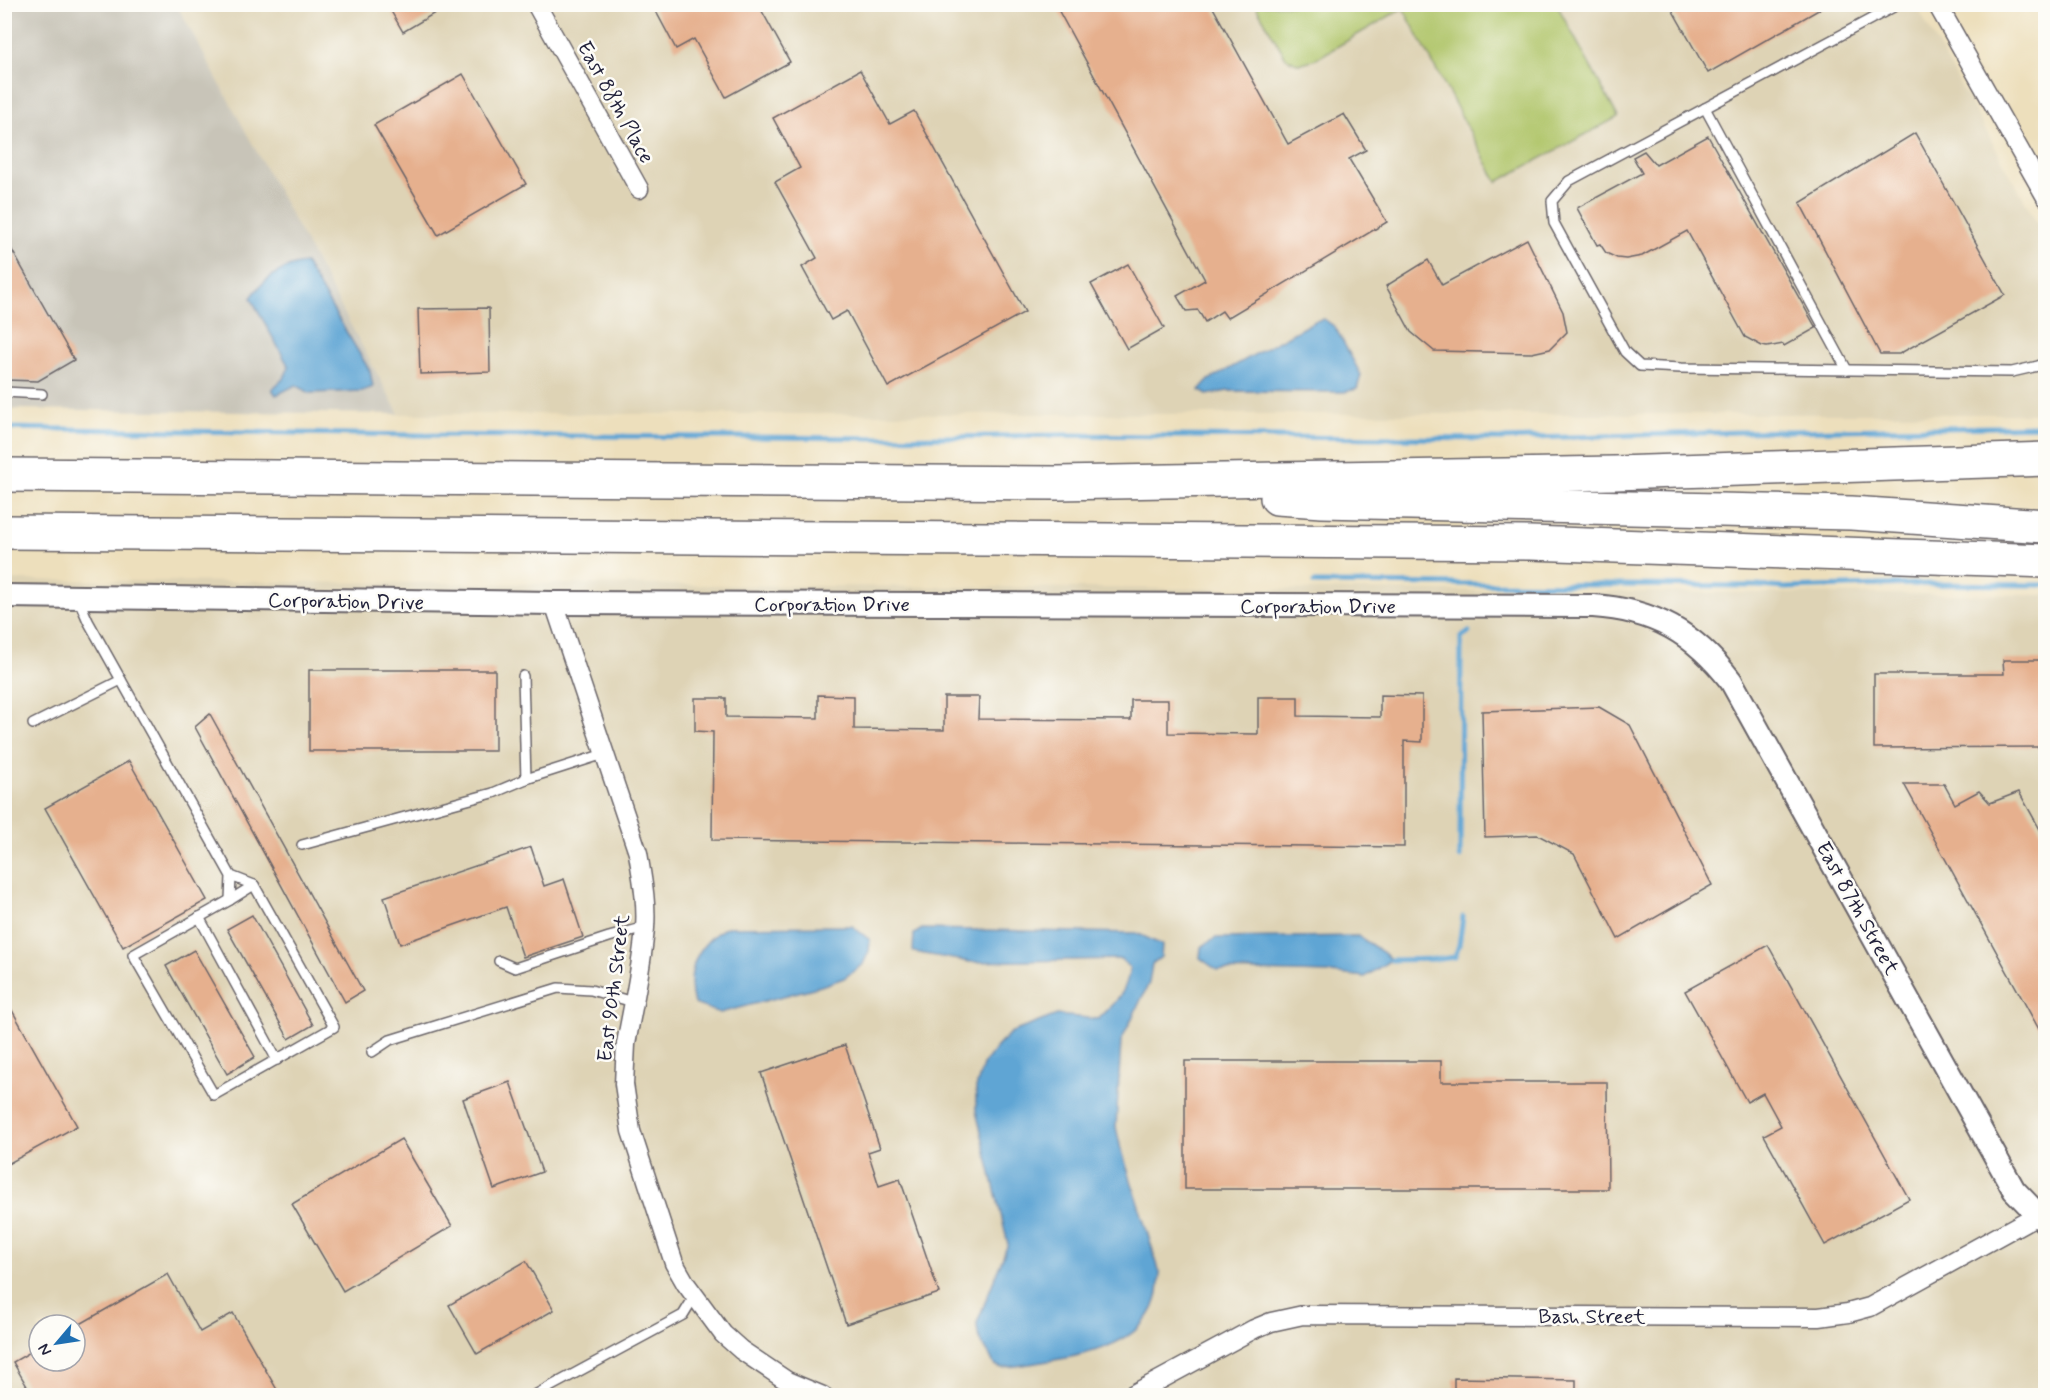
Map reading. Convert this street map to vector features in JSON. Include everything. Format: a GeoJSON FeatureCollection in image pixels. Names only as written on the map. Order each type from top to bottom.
{"type":"FeatureCollection","features":[{"type":"Feature","properties":{"kind":"highway"},"geometry":{"type":"LineString","coordinates":[[4,475],[1057,483],[1603,473],[2046,459]]}},
{"type":"Feature","properties":{"kind":"highway"},"geometry":{"type":"LineString","coordinates":[[1057,483],[1322,501],[1851,513],[2046,526]]}},
{"type":"Feature","properties":{"kind":"highway"},"geometry":{"type":"LineString","coordinates":[[4,532],[1530,543],[2046,561]]}},
{"type":"Feature","properties":{"kind":"street","name":"East 88th Place"},"geometry":{"type":"LineString","coordinates":[[536,4],[639,189]]}},
{"type":"Feature","properties":{"kind":"street"},"geometry":{"type":"LineString","coordinates":[[1937,4],[2046,197]]}},
{"type":"Feature","properties":{"kind":"street","name":"Corporation Drive"},"geometry":{"type":"LineString","coordinates":[[4,596],[554,603],[1593,606],[1626,610],[1658,621]]}},
{"type":"Feature","properties":{"kind":"street","name":"East 90th Street"},"geometry":{"type":"LineString","coordinates":[[554,603],[638,853],[645,894],[645,927],[625,1060],[626,1099],[631,1131],[674,1263],[694,1297],[723,1335],[780,1377],[823,1395]]}},
{"type":"Feature","properties":{"kind":"street","name":"East 87th Street"},"geometry":{"type":"LineString","coordinates":[[1658,621],[1694,640],[1717,662],[1740,694],[2014,1190],[2041,1219]]}},
{"type":"Feature","properties":{"kind":"street","name":"Bash Street"},"geometry":{"type":"LineString","coordinates":[[1130,1395],[1254,1329],[1271,1322],[1303,1315],[1819,1317],[1848,1313],[1870,1307],[2041,1219]]}},
{"type":"Feature","properties":{"kind":"lane"},"geometry":{"type":"LineString","coordinates":[[1899,4],[1569,181],[1552,201],[1554,223],[1625,352],[1640,366],[2012,372],[2046,362]]}},
{"type":"Feature","properties":{"kind":"lane"},"geometry":{"type":"LineString","coordinates":[[1705,108],[1847,370]]}},
{"type":"Feature","properties":{"kind":"lane"},"geometry":{"type":"LineString","coordinates":[[4,392],[42,394]]}},
{"type":"Feature","properties":{"kind":"lane"},"geometry":{"type":"LineString","coordinates":[[78,598],[88,621],[231,876],[230,900]]}},
{"type":"Feature","properties":{"kind":"lane"},"geometry":{"type":"LineString","coordinates":[[523,676],[526,779]]}},
{"type":"Feature","properties":{"kind":"lane"},"geometry":{"type":"LineString","coordinates":[[33,724],[121,680]]}},
{"type":"Feature","properties":{"kind":"lane"},"geometry":{"type":"LineString","coordinates":[[302,845],[493,793],[526,779],[604,754]]}},
{"type":"Feature","properties":{"kind":"lane"},"geometry":{"type":"LineString","coordinates":[[231,876],[254,885],[334,1028],[214,1095],[133,955],[254,885]]}},
{"type":"Feature","properties":{"kind":"lane"},"geometry":{"type":"LineString","coordinates":[[199,917],[277,1060]]}},
{"type":"Feature","properties":{"kind":"lane"},"geometry":{"type":"LineString","coordinates":[[499,961],[516,968],[645,927]]}},
{"type":"Feature","properties":{"kind":"lane"},"geometry":{"type":"LineString","coordinates":[[372,1052],[390,1040],[558,988],[591,990],[633,1002]]}},
{"type":"Feature","properties":{"kind":"lane"},"geometry":{"type":"LineString","coordinates":[[533,1395],[682,1315],[694,1297]]}},
{"type":"Feature","properties":{"kind":"shaded area"},"geometry":{"type":"Polygon","coordinates":[[[5,5],[177,5],[399,414],[5,409],[5,5]]]}},
{"type":"Feature","properties":{"kind":"shaded area"},"geometry":{"type":"Polygon","coordinates":[[[177,5],[1916,5],[2045,237],[2045,414],[399,414],[177,5]]]}},
{"type":"Feature","properties":{"kind":"shaded area"},"geometry":{"type":"Polygon","coordinates":[[[4,580],[2045,595],[2045,1395],[5,1395],[4,580]]]}},
{"type":"Feature","properties":{"kind":"green space"},"geometry":{"type":"Polygon","coordinates":[[[1255,5],[1557,5],[1618,117],[1497,182],[1403,8],[1316,59],[1299,64],[1286,58],[1255,5]]]}},
{"type":"Feature","properties":{"kind":"water"},"geometry":{"type":"Polygon","coordinates":[[[305,263],[370,371],[373,387],[362,391],[310,393],[296,385],[276,395],[272,389],[284,378],[289,367],[251,298],[274,274],[305,263]]]}},
{"type":"Feature","properties":{"kind":"water"},"geometry":{"type":"Polygon","coordinates":[[[1324,319],[1335,327],[1361,375],[1357,389],[1344,392],[1228,391],[1207,395],[1199,390],[1207,381],[1315,321],[1324,319]]]}},
{"type":"Feature","properties":{"kind":"water"},"geometry":{"type":"Polygon","coordinates":[[[852,926],[870,940],[869,951],[863,964],[844,978],[720,1013],[694,1004],[691,980],[696,959],[708,941],[727,927],[852,926]]]}},
{"type":"Feature","properties":{"kind":"water"},"geometry":{"type":"Polygon","coordinates":[[[922,929],[1137,933],[1162,945],[1161,957],[1152,964],[1149,983],[1121,1041],[1116,1127],[1160,1273],[1158,1291],[1156,1301],[1146,1319],[1131,1334],[1112,1344],[1067,1358],[1002,1368],[994,1365],[981,1341],[977,1323],[1008,1244],[976,1111],[976,1088],[983,1065],[1010,1033],[1057,1015],[1098,1019],[1120,996],[1130,968],[1121,959],[970,962],[913,952],[914,934],[922,929]]]}},
{"type":"Feature","properties":{"kind":"water"},"geometry":{"type":"Polygon","coordinates":[[[1358,936],[1391,960],[1365,977],[1331,973],[1217,970],[1200,958],[1201,947],[1216,938],[1358,936]]]}},
{"type":"Feature","properties":{"kind":"building"},"geometry":{"type":"Polygon","coordinates":[[[387,4],[450,4],[403,32],[387,4]]]}},
{"type":"Feature","properties":{"kind":"building"},"geometry":{"type":"Polygon","coordinates":[[[652,4],[758,4],[790,62],[726,97],[694,39],[676,49],[652,4]]]}},
{"type":"Feature","properties":{"kind":"building"},"geometry":{"type":"Polygon","coordinates":[[[1055,4],[1211,4],[1288,144],[1344,114],[1366,150],[1349,159],[1387,222],[1227,318],[1222,311],[1205,322],[1198,310],[1186,311],[1177,296],[1205,280],[1055,4]]]}},
{"type":"Feature","properties":{"kind":"building"},"geometry":{"type":"Polygon","coordinates":[[[1669,4],[1829,4],[1708,73],[1669,4]]]}},
{"type":"Feature","properties":{"kind":"building"},"geometry":{"type":"Polygon","coordinates":[[[860,70],[890,124],[914,111],[1025,312],[888,387],[847,311],[831,320],[802,267],[817,258],[775,182],[800,168],[773,118],[860,70]]]}},
{"type":"Feature","properties":{"kind":"building"},"geometry":{"type":"Polygon","coordinates":[[[463,74],[526,184],[438,235],[374,125],[463,74]]]}},
{"type":"Feature","properties":{"kind":"building"},"geometry":{"type":"Polygon","coordinates":[[[1915,133],[2005,295],[1899,354],[1880,354],[1800,203],[1915,133]]]}},
{"type":"Feature","properties":{"kind":"building"},"geometry":{"type":"Polygon","coordinates":[[[1708,136],[1816,328],[1784,346],[1783,344],[1762,346],[1745,337],[1687,231],[1642,256],[1617,258],[1606,253],[1600,244],[1597,245],[1577,208],[1642,173],[1633,157],[1644,151],[1656,165],[1708,136]]]}},
{"type":"Feature","properties":{"kind":"building"},"geometry":{"type":"Polygon","coordinates":[[[4,236],[74,360],[38,381],[4,380],[4,236]]]}},
{"type":"Feature","properties":{"kind":"building"},"geometry":{"type":"Polygon","coordinates":[[[1527,239],[1563,312],[1567,332],[1550,349],[1532,353],[1434,351],[1411,332],[1386,286],[1428,260],[1442,285],[1527,239]]]}},
{"type":"Feature","properties":{"kind":"building"},"geometry":{"type":"Polygon","coordinates":[[[1128,264],[1164,328],[1127,349],[1091,284],[1128,264]]]}},
{"type":"Feature","properties":{"kind":"building"},"geometry":{"type":"Polygon","coordinates":[[[489,308],[490,372],[420,374],[418,309],[489,308]]]}},
{"type":"Feature","properties":{"kind":"building"},"geometry":{"type":"Polygon","coordinates":[[[2003,660],[2046,660],[2046,747],[1874,748],[1874,674],[2004,674],[2003,660]]]}},
{"type":"Feature","properties":{"kind":"building"},"geometry":{"type":"Polygon","coordinates":[[[309,670],[495,670],[495,751],[309,751],[309,670]]]}},
{"type":"Feature","properties":{"kind":"building"},"geometry":{"type":"Polygon","coordinates":[[[818,695],[854,696],[854,729],[944,730],[944,697],[979,697],[978,719],[1131,720],[1131,700],[1168,700],[1168,733],[1258,734],[1258,697],[1298,697],[1298,716],[1380,717],[1380,695],[1422,696],[1422,742],[1404,741],[1404,847],[712,840],[713,732],[695,731],[695,698],[726,698],[726,717],[818,718],[818,695]]]}},
{"type":"Feature","properties":{"kind":"building"},"geometry":{"type":"Polygon","coordinates":[[[1599,707],[1630,725],[1712,885],[1618,939],[1574,854],[1538,835],[1485,837],[1482,711],[1599,707]]]}},
{"type":"Feature","properties":{"kind":"building"},"geometry":{"type":"Polygon","coordinates":[[[210,714],[363,991],[345,1002],[195,727],[210,714]]]}},
{"type":"Feature","properties":{"kind":"building"},"geometry":{"type":"Polygon","coordinates":[[[129,761],[207,900],[123,947],[45,808],[129,761]]]}},
{"type":"Feature","properties":{"kind":"building"},"geometry":{"type":"Polygon","coordinates":[[[1904,784],[1944,784],[1955,804],[1979,791],[1990,803],[2019,792],[2046,840],[2046,1042],[1904,784]]]}},
{"type":"Feature","properties":{"kind":"building"},"geometry":{"type":"Polygon","coordinates":[[[531,847],[544,886],[564,879],[583,937],[523,957],[506,907],[400,944],[384,897],[531,847]]]}},
{"type":"Feature","properties":{"kind":"building"},"geometry":{"type":"Polygon","coordinates":[[[252,915],[313,1025],[289,1039],[227,929],[252,915]]]}},
{"type":"Feature","properties":{"kind":"building"},"geometry":{"type":"Polygon","coordinates":[[[1768,945],[1909,1199],[1825,1245],[1764,1135],[1781,1126],[1763,1093],[1747,1102],[1685,991],[1768,945]]]}},
{"type":"Feature","properties":{"kind":"building"},"geometry":{"type":"Polygon","coordinates":[[[194,950],[255,1057],[227,1074],[166,966],[194,950]]]}},
{"type":"Feature","properties":{"kind":"building"},"geometry":{"type":"Polygon","coordinates":[[[4,996],[77,1126],[4,1166],[4,996]]]}},
{"type":"Feature","properties":{"kind":"building"},"geometry":{"type":"Polygon","coordinates":[[[845,1045],[880,1148],[868,1152],[879,1186],[900,1179],[939,1293],[846,1324],[761,1073],[845,1045]]]}},
{"type":"Feature","properties":{"kind":"building"},"geometry":{"type":"Polygon","coordinates":[[[1185,1061],[1441,1061],[1441,1082],[1607,1082],[1608,1189],[1185,1189],[1185,1061]]]}},
{"type":"Feature","properties":{"kind":"building"},"geometry":{"type":"Polygon","coordinates":[[[510,1082],[542,1172],[494,1189],[463,1099],[510,1082]]]}},
{"type":"Feature","properties":{"kind":"building"},"geometry":{"type":"Polygon","coordinates":[[[401,1139],[452,1226],[343,1291],[292,1204],[401,1139]]]}},
{"type":"Feature","properties":{"kind":"building"},"geometry":{"type":"Polygon","coordinates":[[[526,1261],[554,1310],[477,1354],[449,1305],[526,1261]]]}},
{"type":"Feature","properties":{"kind":"building"},"geometry":{"type":"Polygon","coordinates":[[[168,1274],[200,1332],[233,1313],[280,1395],[32,1395],[13,1362],[27,1354],[27,1373],[87,1373],[87,1320],[168,1274]]]}},
{"type":"Feature","properties":{"kind":"building"},"geometry":{"type":"Polygon","coordinates":[[[1454,1378],[1576,1380],[1576,1395],[1454,1395],[1454,1378]]]}},
{"type":"Feature","properties":{"kind":"waterway"},"geometry":{"type":"LineString","coordinates":[[4,428],[414,435],[885,438],[1064,435],[1500,439],[2046,426]]}},
{"type":"Feature","properties":{"kind":"waterway"},"geometry":{"type":"LineString","coordinates":[[1314,583],[1785,588],[1913,584],[2046,585]]}},
{"type":"Feature","properties":{"kind":"waterway"},"geometry":{"type":"LineString","coordinates":[[1460,857],[1461,637],[1469,632]]}},
{"type":"Feature","properties":{"kind":"waterway"},"geometry":{"type":"LineString","coordinates":[[1391,960],[1455,957],[1463,917]]}}]}
